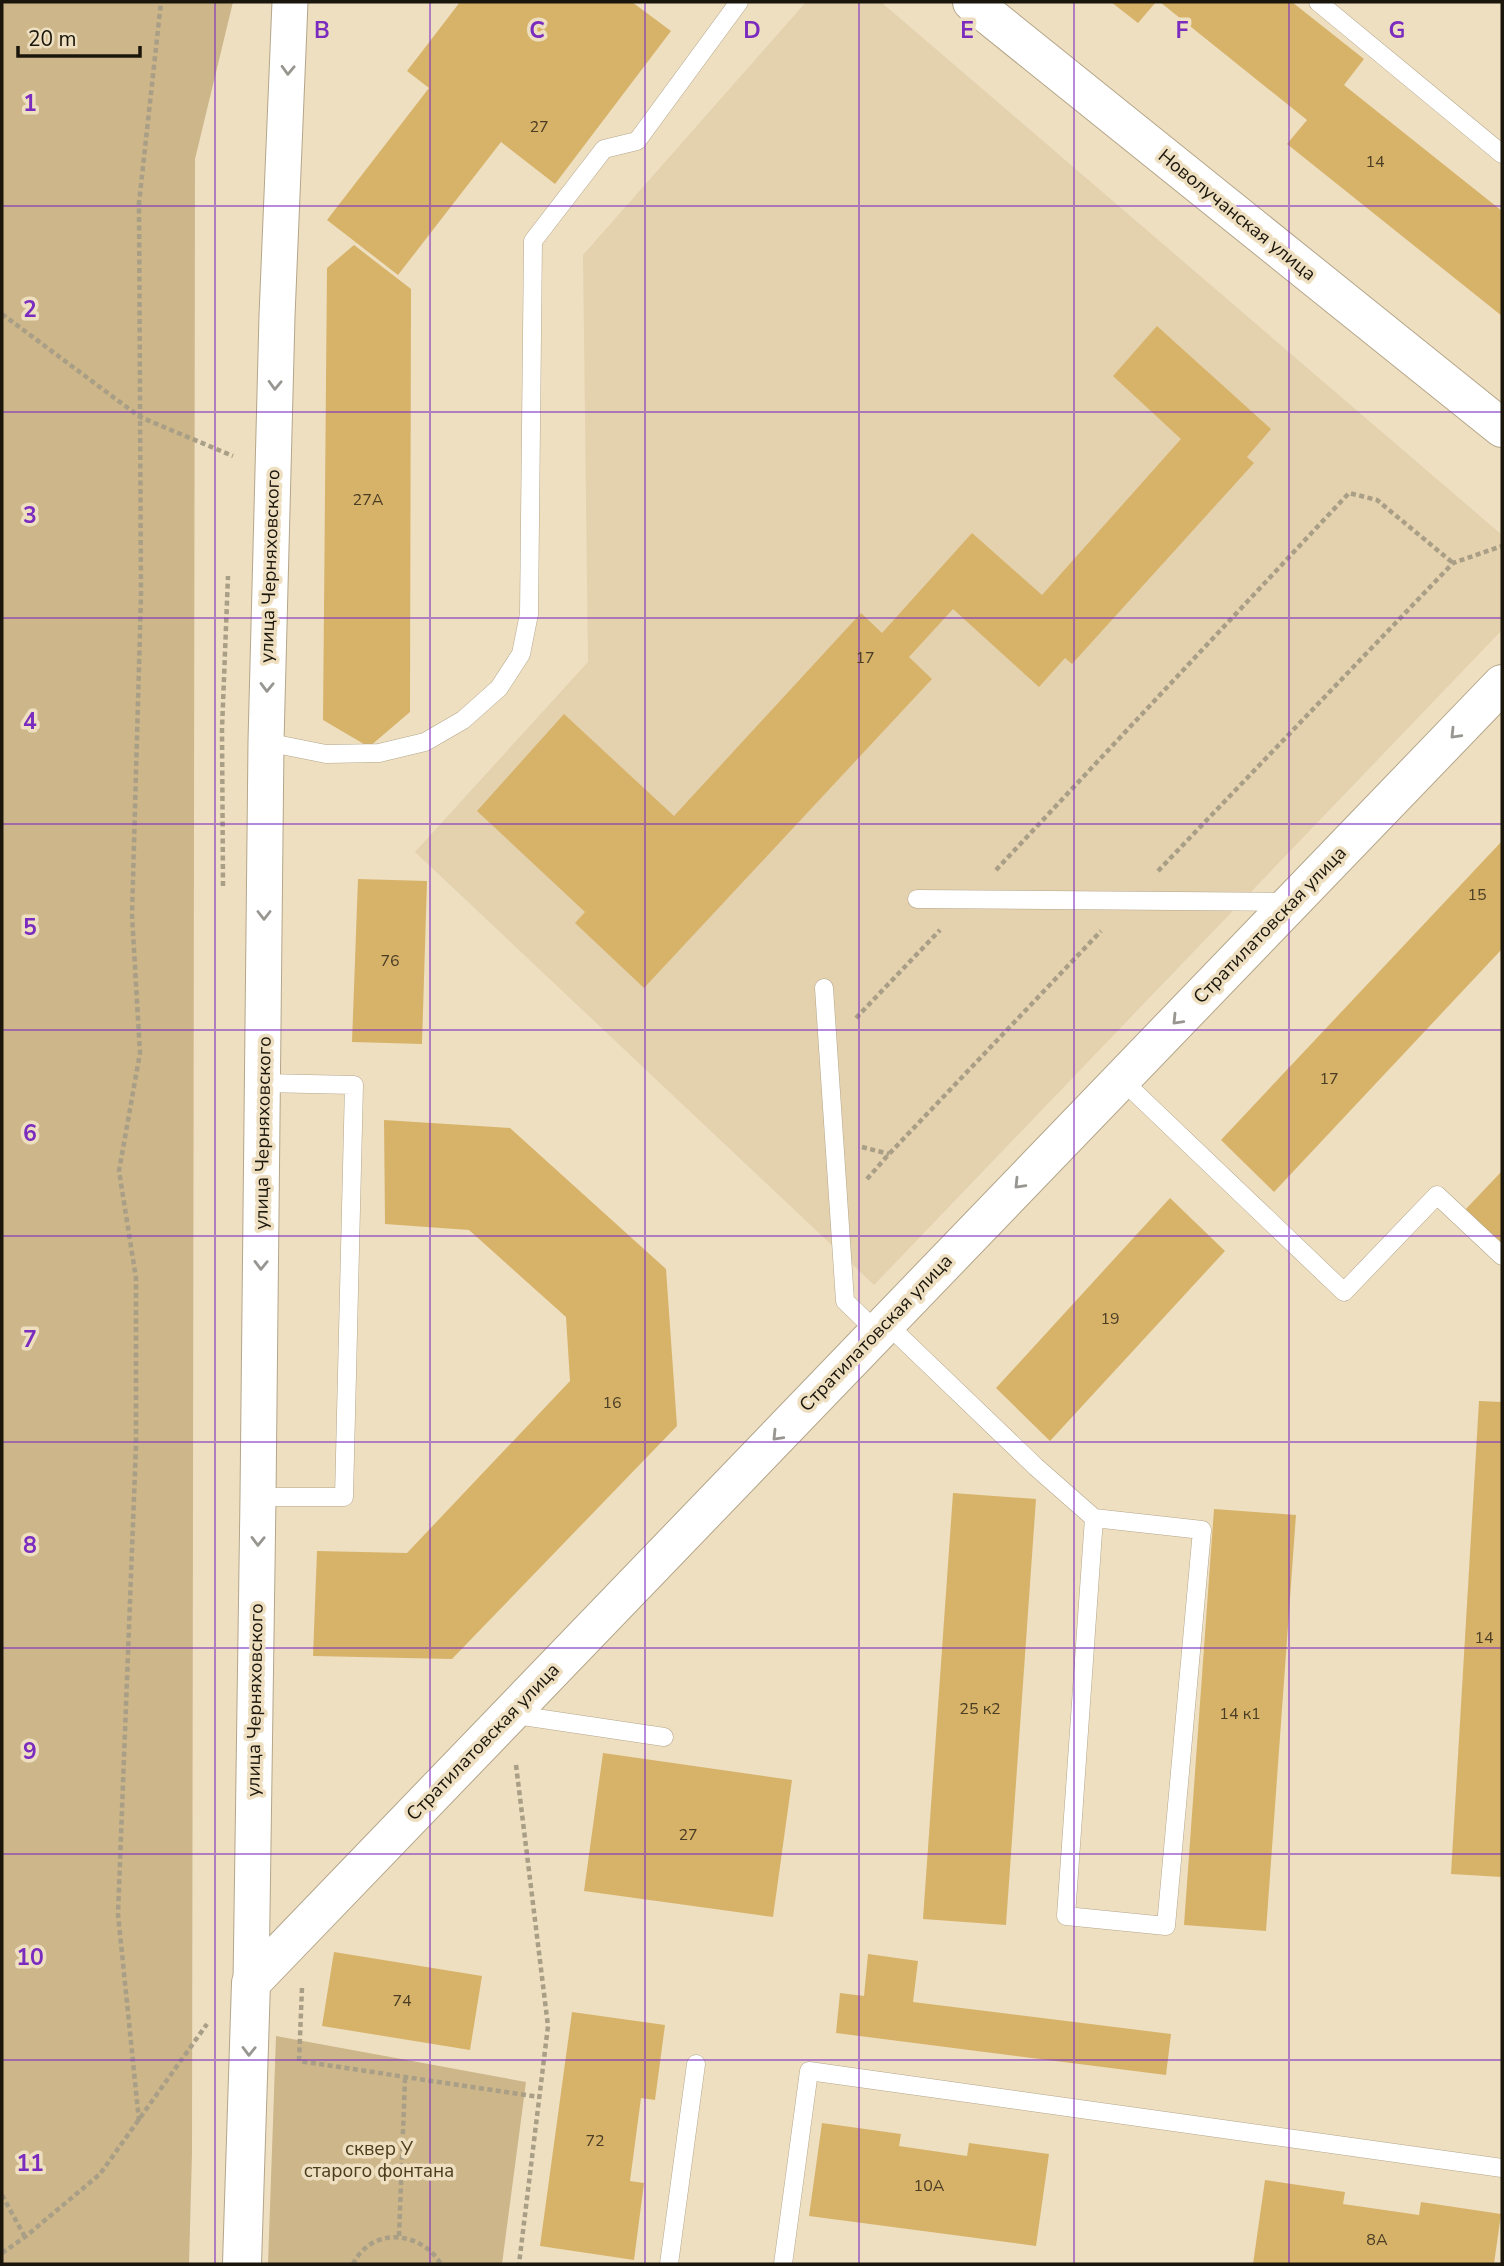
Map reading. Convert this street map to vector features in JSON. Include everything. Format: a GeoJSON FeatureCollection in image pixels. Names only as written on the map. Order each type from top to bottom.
{"type":"FeatureCollection","features":[{"type":"Feature","properties":{"kind":"street","name":"улица Черняховского"},"geometry":{"type":"LineString","coordinates":[[242,2264],[251,1983],[265,742],[290,2]]}},
{"type":"Feature","properties":{"kind":"street","name":"Новолучанская улица"},"geometry":{"type":"LineString","coordinates":[[972,2],[1502,428]]}},
{"type":"Feature","properties":{"kind":"street","name":"Стратилатовская улица"},"geometry":{"type":"LineString","coordinates":[[251,1983],[1502,684]]}},
{"type":"Feature","properties":{"kind":"lane"},"geometry":{"type":"LineString","coordinates":[[265,742],[326,754],[379,753],[425,742],[463,720],[499,688],[521,654],[529,614],[533,242],[604,149],[637,141],[738,2]]}},
{"type":"Feature","properties":{"kind":"lane"},"geometry":{"type":"LineString","coordinates":[[1318,2],[1502,154]]}},
{"type":"Feature","properties":{"kind":"lane"},"geometry":{"type":"LineString","coordinates":[[917,899],[1293,902]]}},
{"type":"Feature","properties":{"kind":"lane"},"geometry":{"type":"LineString","coordinates":[[824,988],[845,1301],[881,1327],[1094,1518],[1202,1530],[1166,1926],[1066,1916],[1094,1518]]}},
{"type":"Feature","properties":{"kind":"lane"},"geometry":{"type":"LineString","coordinates":[[1121,1079],[1344,1292],[1437,1195],[1502,1256]]}},
{"type":"Feature","properties":{"kind":"lane"},"geometry":{"type":"LineString","coordinates":[[258,1497],[344,1497],[354,1085],[263,1083]]}},
{"type":"Feature","properties":{"kind":"lane"},"geometry":{"type":"LineString","coordinates":[[509,1714],[664,1737]]}},
{"type":"Feature","properties":{"kind":"lane"},"geometry":{"type":"LineString","coordinates":[[669,2264],[696,2064]]}},
{"type":"Feature","properties":{"kind":"lane"},"geometry":{"type":"LineString","coordinates":[[783,2264],[809,2071],[1502,2168]]}},
{"type":"Feature","properties":{"kind":"path"},"geometry":{"type":"LineString","coordinates":[[139,2121],[118,1914],[136,1445],[136,1278],[119,1171],[140,1053],[132,915],[141,595],[139,203],[161,2]]}},
{"type":"Feature","properties":{"kind":"path"},"geometry":{"type":"LineString","coordinates":[[2,313],[140,417],[233,456]]}},
{"type":"Feature","properties":{"kind":"path"},"geometry":{"type":"LineString","coordinates":[[849,1026],[1349,493],[1377,500],[1453,563]]}},
{"type":"Feature","properties":{"kind":"path"},"geometry":{"type":"LineString","coordinates":[[857,1145],[888,1154],[1453,563],[1502,546]]}},
{"type":"Feature","properties":{"kind":"path"},"geometry":{"type":"LineString","coordinates":[[509,1714],[548,2026],[519,2264]]}},
{"type":"Feature","properties":{"kind":"path"},"geometry":{"type":"LineString","coordinates":[[304,1928],[299,2061],[539,2097]]}},
{"type":"Feature","properties":{"kind":"path"},"geometry":{"type":"LineString","coordinates":[[2,2253],[100,2174],[206,2027],[211,2014]]}},
{"type":"Feature","properties":{"kind":"path"},"geometry":{"type":"LineString","coordinates":[[399,2236],[405,2079]]}},
{"type":"Feature","properties":{"kind":"path"},"geometry":{"type":"LineString","coordinates":[[2,2195],[25,2237]]}},
{"type":"Feature","properties":{"kind":"path"},"geometry":{"type":"LineString","coordinates":[[353,2264],[366,2247],[380,2239],[399,2236],[416,2240],[430,2249],[442,2264]]}},
{"type":"Feature","properties":{"kind":"shaded area"},"geometry":{"type":"Polygon","coordinates":[[[806,2],[881,2],[1502,535],[1502,630],[874,1285],[415,852],[588,662],[583,255],[806,2]]]}},
{"type":"Feature","properties":{"kind":"green space"},"geometry":{"type":"Polygon","coordinates":[[[2,2],[233,2],[195,159],[192,2153],[189,2264],[2,2264],[2,2]]]}},
{"type":"Feature","properties":{"kind":"green space","name":"сквер У старого фонтана"},"geometry":{"type":"Polygon","coordinates":[[[276,2036],[526,2082],[502,2264],[268,2264],[276,2036]]]}},
{"type":"Feature","properties":{"kind":"building"},"geometry":{"type":"Polygon","coordinates":[[[460,2],[632,2],[671,31],[555,184],[501,142],[398,275],[327,220],[429,88],[407,71],[460,2]]]}},
{"type":"Feature","properties":{"kind":"building"},"geometry":{"type":"Polygon","coordinates":[[[1111,2],[1156,2],[1138,23],[1111,2]]]}},
{"type":"Feature","properties":{"kind":"building"},"geometry":{"type":"Polygon","coordinates":[[[1160,2],[1292,2],[1364,59],[1344,85],[1502,211],[1502,316],[1287,144],[1307,120],[1160,2]]]}},
{"type":"Feature","properties":{"kind":"building"},"geometry":{"type":"Polygon","coordinates":[[[354,245],[411,289],[410,712],[369,747],[323,720],[327,268],[354,245]]]}},
{"type":"Feature","properties":{"kind":"building"},"geometry":{"type":"Polygon","coordinates":[[[1157,326],[1271,429],[1247,457],[1254,463],[1072,664],[1065,658],[1039,687],[953,609],[909,657],[932,679],[644,988],[575,923],[585,912],[477,811],[564,714],[674,816],[861,613],[882,633],[972,533],[1042,595],[1181,439],[1113,376],[1157,326]]]}},
{"type":"Feature","properties":{"kind":"building"},"geometry":{"type":"Polygon","coordinates":[[[1502,841],[1502,949],[1274,1192],[1221,1140],[1502,841]]]}},
{"type":"Feature","properties":{"kind":"building"},"geometry":{"type":"Polygon","coordinates":[[[358,879],[427,881],[422,1044],[352,1042],[358,879]]]}},
{"type":"Feature","properties":{"kind":"building"},"geometry":{"type":"Polygon","coordinates":[[[384,1120],[510,1128],[666,1269],[677,1426],[452,1659],[313,1656],[317,1551],[407,1553],[570,1381],[566,1317],[469,1230],[385,1224],[384,1120]]]}},
{"type":"Feature","properties":{"kind":"building"},"geometry":{"type":"Polygon","coordinates":[[[1502,1171],[1502,1247],[1464,1211],[1502,1171]]]}},
{"type":"Feature","properties":{"kind":"building"},"geometry":{"type":"Polygon","coordinates":[[[1170,1198],[1225,1251],[1050,1441],[996,1388],[1170,1198]]]}},
{"type":"Feature","properties":{"kind":"building"},"geometry":{"type":"Polygon","coordinates":[[[1479,1401],[1502,1402],[1502,1877],[1451,1874],[1479,1401]]]}},
{"type":"Feature","properties":{"kind":"building"},"geometry":{"type":"Polygon","coordinates":[[[953,1493],[1036,1499],[1006,1925],[923,1919],[953,1493]]]}},
{"type":"Feature","properties":{"kind":"building"},"geometry":{"type":"Polygon","coordinates":[[[1214,1509],[1296,1515],[1266,1931],[1184,1925],[1214,1509]]]}},
{"type":"Feature","properties":{"kind":"building"},"geometry":{"type":"Polygon","coordinates":[[[603,1753],[792,1780],[773,1917],[584,1891],[603,1753]]]}},
{"type":"Feature","properties":{"kind":"building"},"geometry":{"type":"Polygon","coordinates":[[[334,1952],[482,1976],[470,2050],[322,2026],[334,1952]]]}},
{"type":"Feature","properties":{"kind":"building"},"geometry":{"type":"Polygon","coordinates":[[[868,1954],[918,1961],[913,2002],[1171,2034],[1166,2075],[836,2033],[840,1993],[864,1996],[868,1954]]]}},
{"type":"Feature","properties":{"kind":"building"},"geometry":{"type":"Polygon","coordinates":[[[572,2012],[665,2025],[655,2100],[641,2098],[630,2181],[644,2183],[634,2260],[540,2246],[572,2012]]]}},
{"type":"Feature","properties":{"kind":"building"},"geometry":{"type":"Polygon","coordinates":[[[822,2123],[901,2134],[899,2146],[967,2156],[969,2143],[1049,2154],[1036,2246],[809,2216],[822,2123]]]}},
{"type":"Feature","properties":{"kind":"building"},"geometry":{"type":"Polygon","coordinates":[[[1265,2180],[1345,2192],[1343,2204],[1419,2215],[1421,2202],[1501,2214],[1494,2264],[1253,2264],[1265,2180]]]}}]}
